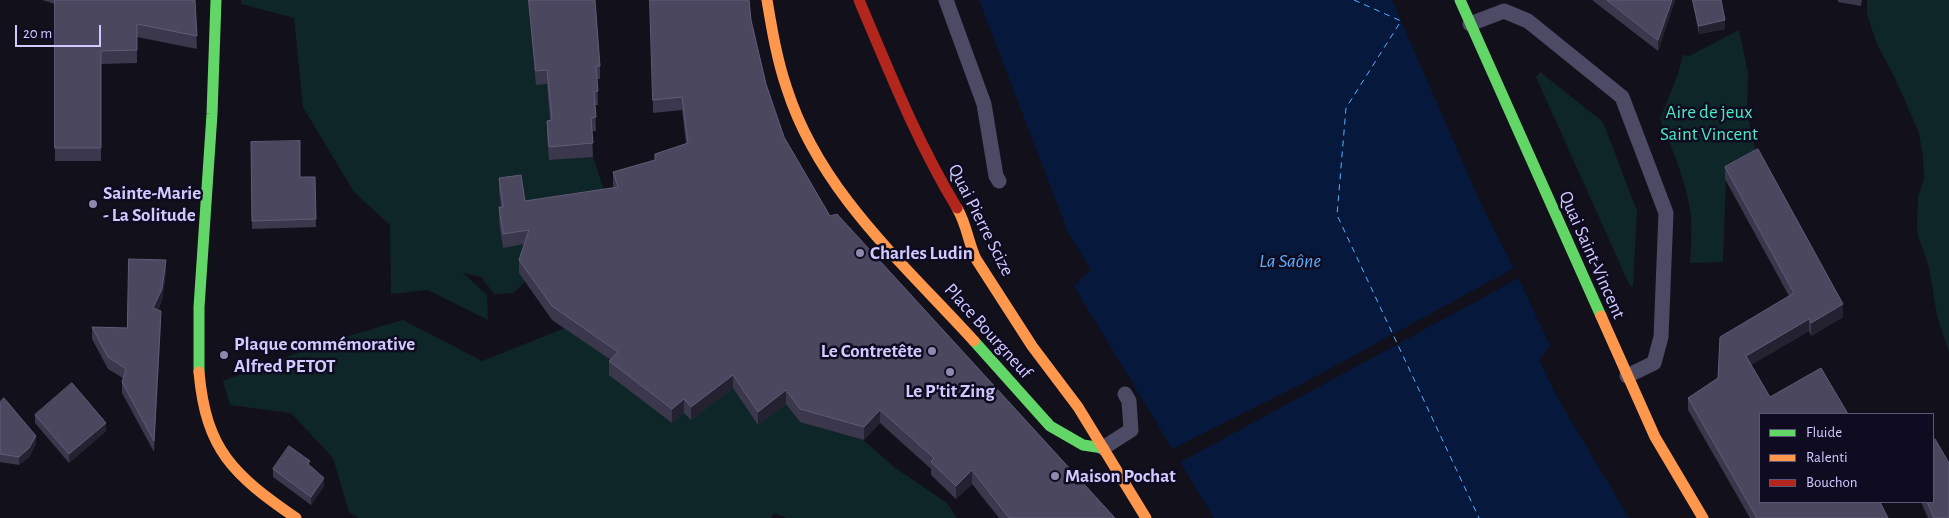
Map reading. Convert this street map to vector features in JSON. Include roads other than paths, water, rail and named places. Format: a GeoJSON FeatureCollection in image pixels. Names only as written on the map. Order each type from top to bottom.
{"type":"FeatureCollection","features":[{"type":"Feature","properties":{"kind":"main road"},"geometry":{"type":"LineString","coordinates":[[216,0],[216,55],[199,328],[200,392],[210,430],[227,462],[256,490],[296,518]]}},
{"type":"Feature","properties":{"kind":"main road","name":"Place Bourgneuf"},"geometry":{"type":"LineString","coordinates":[[767,0],[773,35],[787,90],[812,147],[846,200],[889,251],[928,290],[1050,426],[1083,445],[1103,448]]}},
{"type":"Feature","properties":{"kind":"main road","name":"Quai Pierre Scize"},"geometry":{"type":"LineString","coordinates":[[859,0],[911,122],[942,182],[965,221],[972,251],[976,259],[1032,346],[1078,407],[1146,518]]}},
{"type":"Feature","properties":{"kind":"main road","name":"Quai Saint-Vincent"},"geometry":{"type":"LineString","coordinates":[[1460,0],[1655,437],[1703,518]]}},
{"type":"Feature","properties":{"kind":"lane"},"geometry":{"type":"LineString","coordinates":[[946,0],[984,104],[996,176],[999,181]]}},
{"type":"Feature","properties":{"kind":"lane"},"geometry":{"type":"LineString","coordinates":[[1470,24],[1504,11],[1528,21],[1622,97],[1666,213],[1661,337],[1654,363],[1627,376]]}},
{"type":"Feature","properties":{"kind":"lane"},"geometry":{"type":"LineString","coordinates":[[1103,448],[1131,430],[1129,401],[1125,394]]}},
{"type":"Feature","properties":{"kind":"water","name":"La Saône"},"geometry":{"type":"Polygon","coordinates":[[[979,0],[1392,0],[1481,204],[1550,346],[1539,360],[1558,399],[1629,518],[1214,518],[1074,286],[1091,270],[1068,232],[979,0]]]}},
{"type":"Feature","properties":{"kind":"place","name":"Sainte-Marie - La Solitude"},"geometry":{"type":"Point","coordinates":[93,204]}},
{"type":"Feature","properties":{"kind":"place","name":"Charles Ludin"},"geometry":{"type":"Point","coordinates":[860,253]}},
{"type":"Feature","properties":{"kind":"place","name":"Le Contretête"},"geometry":{"type":"Point","coordinates":[932,351]}},
{"type":"Feature","properties":{"kind":"place","name":"Plaque commémorative Alfred PETOT"},"geometry":{"type":"Point","coordinates":[224,355]}},
{"type":"Feature","properties":{"kind":"place","name":"Le P'tit Zing"},"geometry":{"type":"Point","coordinates":[950,372]}},
{"type":"Feature","properties":{"kind":"place","name":"Maison Pochat"},"geometry":{"type":"Point","coordinates":[1055,476]}},
{"type":"Feature","properties":{"kind":"park label","name":"Aire de jeux Saint Vincent"},"geometry":{"type":"Point","coordinates":[1709,123]}}]}
